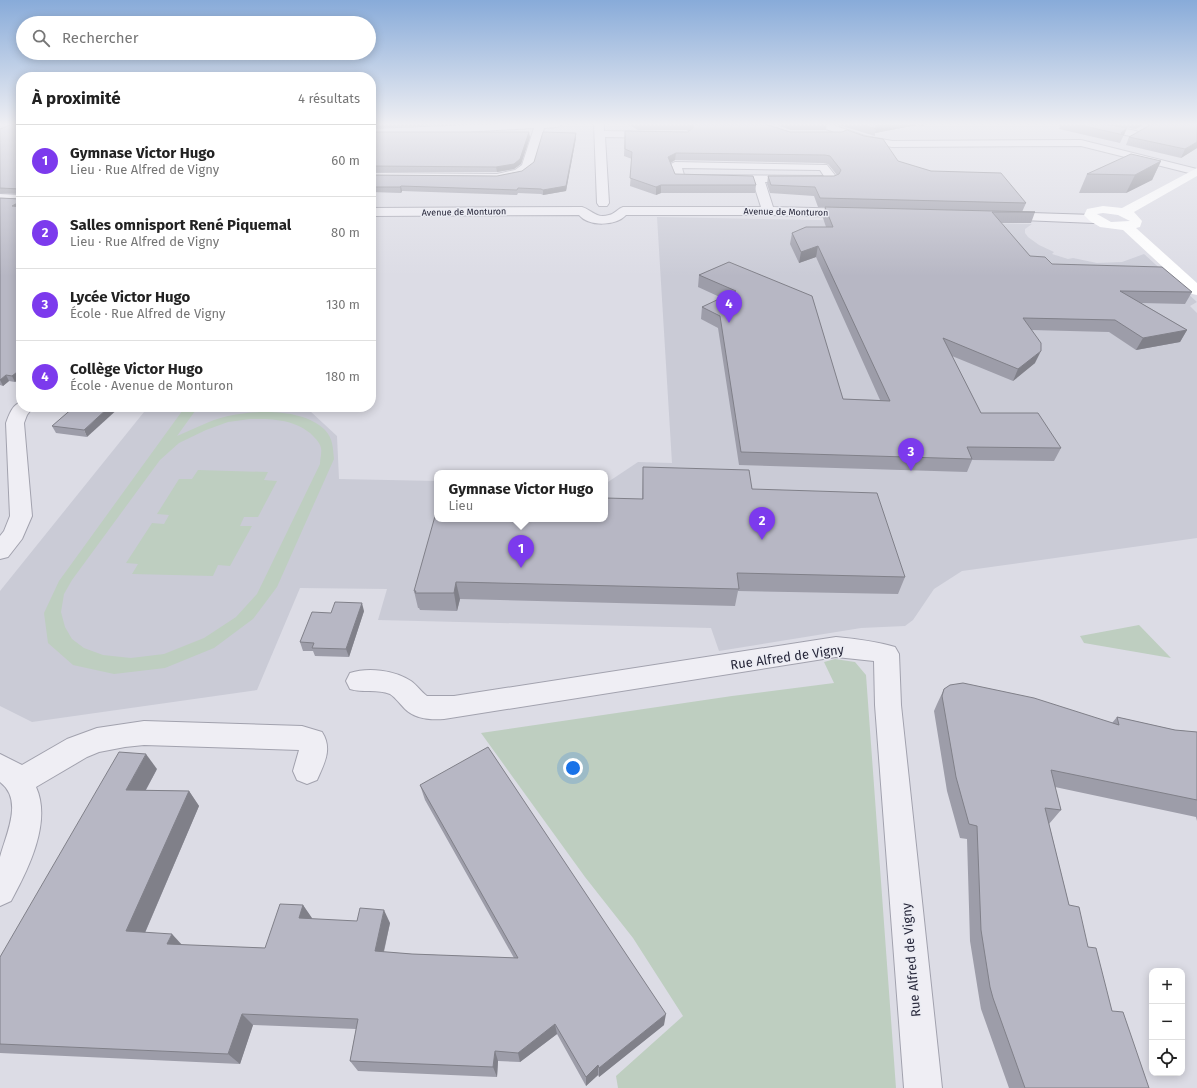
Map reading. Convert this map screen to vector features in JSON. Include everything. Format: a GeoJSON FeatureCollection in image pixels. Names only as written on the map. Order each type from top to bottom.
{"type":"FeatureCollection","features":[{"type":"Feature","properties":{"kind":"street"},"geometry":{"type":"LineString","coordinates":[[376,176],[497,177],[509,175]]}},
{"type":"Feature","properties":{"kind":"street"},"geometry":{"type":"LineString","coordinates":[[602,175],[603,203]]}},
{"type":"Feature","properties":{"kind":"street"},"geometry":{"type":"LineString","coordinates":[[678,175],[679,178],[832,179],[829,175]]}},
{"type":"Feature","properties":{"kind":"street"},"geometry":{"type":"LineString","coordinates":[[990,216],[1094,219],[1108,225],[1124,219],[1190,175]]}},
{"type":"Feature","properties":{"kind":"street"},"geometry":{"type":"LineString","coordinates":[[758,179],[768,211]]}},
{"type":"Feature","properties":{"kind":"street"},"geometry":{"type":"LineString","coordinates":[[0,198],[16,199]]}},
{"type":"Feature","properties":{"kind":"street"},"geometry":{"type":"LineString","coordinates":[[603,203],[620,207],[623,211],[618,217],[606,219],[590,218],[584,215],[582,211],[589,205],[603,203]]}},
{"type":"Feature","properties":{"kind":"street","name":"Avenue de Monturon"},"geometry":{"type":"LineString","coordinates":[[376,212],[582,211]]}},
{"type":"Feature","properties":{"kind":"street","name":"Avenue de Monturon"},"geometry":{"type":"LineString","coordinates":[[623,211],[665,215],[768,211],[863,214]]}},
{"type":"Feature","properties":{"kind":"street"},"geometry":{"type":"LineString","coordinates":[[1124,219],[1197,291]]}},
{"type":"Feature","properties":{"kind":"street"},"geometry":{"type":"LineString","coordinates":[[0,551],[14,534],[21,516],[15,423],[20,412]]}},
{"type":"Feature","properties":{"kind":"street","name":"Rue Alfred de Vigny"},"geometry":{"type":"LineString","coordinates":[[359,681],[376,681],[392,684],[401,688],[420,705],[431,708],[443,708],[498,701],[836,648],[864,650],[886,654],[888,705],[922,1088]]}},
{"type":"Feature","properties":{"kind":"street"},"geometry":{"type":"LineString","coordinates":[[0,890],[16,856],[24,828],[26,807],[23,789],[10,774],[97,740],[144,732],[302,738],[312,741],[314,744],[308,771]]}},
{"type":"Feature","properties":{"kind":"shaded area"},"geometry":{"type":"Polygon","coordinates":[[[657,217],[1032,224],[1025,229],[1025,233],[1028,237],[1039,245],[1054,252],[1052,254],[1068,259],[1073,258],[1097,263],[1122,262],[1144,254],[1197,302],[1190,306],[1197,313],[1197,538],[962,571],[934,589],[913,620],[905,626],[861,628],[719,651],[711,628],[378,620],[387,589],[300,588],[257,690],[32,722],[0,706],[0,591],[144,412],[311,412],[337,436],[339,479],[434,481],[434,522],[608,522],[608,482],[638,462],[672,463],[657,217]]]}},
{"type":"Feature","properties":{"kind":"green space"},"geometry":{"type":"Polygon","coordinates":[[[181,412],[194,412],[177,436],[208,422],[228,416],[279,412],[292,414],[316,423],[330,436],[334,459],[277,587],[253,619],[214,648],[165,668],[114,674],[73,665],[48,643],[44,613],[59,581],[181,412]],[[250,419],[228,422],[206,430],[179,443],[160,460],[72,580],[64,594],[61,612],[65,627],[72,639],[84,648],[103,655],[131,658],[164,654],[204,638],[236,617],[257,594],[320,464],[320,446],[310,433],[289,422],[250,419]]]}},
{"type":"Feature","properties":{"kind":"green space"},"geometry":{"type":"Polygon","coordinates":[[[198,470],[268,472],[264,480],[277,481],[258,517],[244,517],[240,526],[252,526],[230,566],[218,565],[213,576],[132,574],[138,564],[126,563],[152,523],[164,524],[169,515],[157,514],[179,479],[192,479],[198,470]]]}},
{"type":"Feature","properties":{"kind":"green space"},"geometry":{"type":"Polygon","coordinates":[[[1139,625],[1171,658],[1084,643],[1080,636],[1139,625]]]}},
{"type":"Feature","properties":{"kind":"green space"},"geometry":{"type":"Polygon","coordinates":[[[835,659],[855,662],[866,675],[896,1088],[618,1088],[616,1076],[683,1016],[633,938],[585,877],[481,733],[732,696],[834,683],[824,662],[835,659]]]}},
{"type":"Feature","properties":{"kind":"building"},"geometry":{"type":"Polygon","coordinates":[[[0,175],[16,175],[16,189],[0,188],[0,175]]]}},
{"type":"Feature","properties":{"kind":"building"},"geometry":{"type":"Polygon","coordinates":[[[376,175],[568,175],[566,186],[543,190],[518,188],[517,190],[401,186],[376,187],[376,175]]]}},
{"type":"Feature","properties":{"kind":"building"},"geometry":{"type":"Polygon","coordinates":[[[630,175],[753,176],[756,185],[661,185],[656,187],[630,178],[630,175]]]}},
{"type":"Feature","properties":{"kind":"building"},"geometry":{"type":"Polygon","coordinates":[[[837,175],[1002,175],[1026,203],[820,198],[815,187],[771,185],[768,176],[837,175]]]}},
{"type":"Feature","properties":{"kind":"building"},"geometry":{"type":"Polygon","coordinates":[[[0,198],[16,199],[16,204],[12,206],[16,206],[16,373],[12,376],[6,375],[0,380],[0,198]]]}},
{"type":"Feature","properties":{"kind":"building"},"geometry":{"type":"Polygon","coordinates":[[[825,207],[1035,212],[992,212],[1030,256],[1045,257],[1052,264],[1162,267],[1192,292],[1120,291],[1187,330],[1143,338],[1115,320],[1023,318],[1041,343],[1041,351],[1018,369],[943,338],[981,413],[1038,413],[1061,448],[967,447],[972,459],[741,452],[720,316],[702,307],[736,291],[699,275],[729,262],[812,296],[843,399],[890,401],[818,246],[801,252],[792,233],[806,227],[833,227],[825,207]]]}},
{"type":"Feature","properties":{"kind":"building"},"geometry":{"type":"Polygon","coordinates":[[[68,412],[104,412],[84,430],[52,426],[68,412]]]}},
{"type":"Feature","properties":{"kind":"building"},"geometry":{"type":"Polygon","coordinates":[[[643,467],[749,470],[752,489],[877,493],[905,577],[737,573],[739,589],[456,582],[454,593],[415,593],[416,591],[414,591],[434,520],[434,522],[608,522],[608,498],[643,499],[643,467]]]}},
{"type":"Feature","properties":{"kind":"building"},"geometry":{"type":"Polygon","coordinates":[[[335,602],[362,603],[346,649],[312,648],[314,643],[300,642],[312,612],[331,613],[335,602]]]}},
{"type":"Feature","properties":{"kind":"building"},"geometry":{"type":"Polygon","coordinates":[[[963,683],[1034,698],[1119,725],[1117,717],[1175,730],[1197,732],[1197,800],[1051,770],[1061,810],[1045,808],[1069,905],[1079,907],[1088,947],[1096,948],[1112,1011],[1123,1012],[1149,1088],[1025,1088],[990,987],[981,930],[977,826],[969,824],[956,777],[942,696],[944,689],[950,685],[963,683]]]}},
{"type":"Feature","properties":{"kind":"building"},"geometry":{"type":"Polygon","coordinates":[[[488,747],[666,1014],[599,1068],[598,1065],[586,1077],[555,1024],[518,1053],[495,1051],[493,1067],[350,1061],[358,1019],[242,1014],[228,1054],[0,1044],[0,957],[119,752],[146,754],[126,790],[189,791],[126,931],[172,934],[167,944],[265,948],[280,904],[303,905],[299,918],[357,921],[360,908],[384,910],[375,951],[518,958],[420,785],[488,747]]]}},
{"type":"Feature","properties":{"kind":"place","name":"Collège Victor Hugo"},"geometry":{"type":"Point","coordinates":[729,323]}},
{"type":"Feature","properties":{"kind":"place","name":"Lycée Victor Hugo"},"geometry":{"type":"Point","coordinates":[911,471]}},
{"type":"Feature","properties":{"kind":"place","name":"Salles omnisport René Piquemal"},"geometry":{"type":"Point","coordinates":[762,540]}},
{"type":"Feature","properties":{"kind":"place","name":"Gymnase Victor Hugo"},"geometry":{"type":"Point","coordinates":[521,568]}}]}
